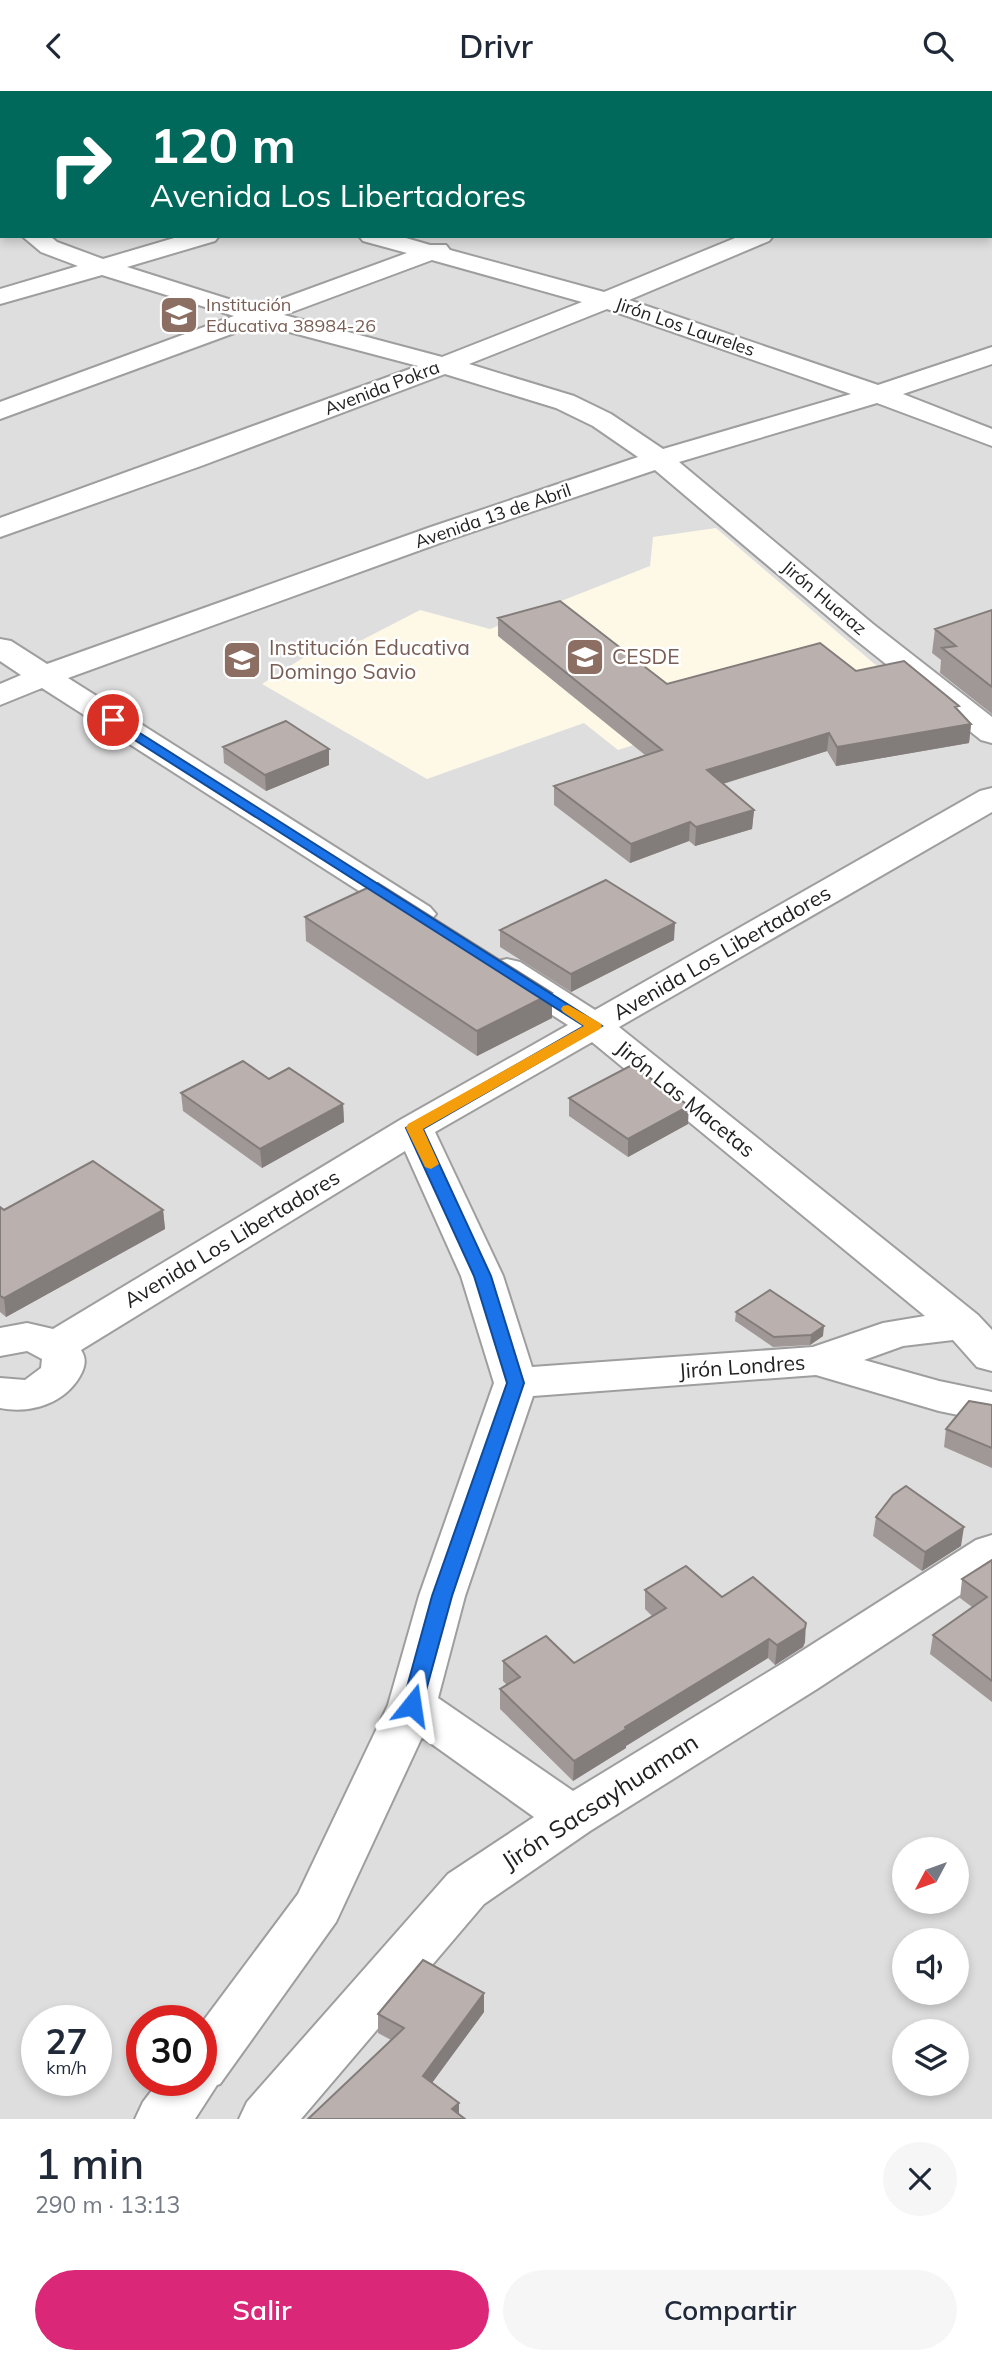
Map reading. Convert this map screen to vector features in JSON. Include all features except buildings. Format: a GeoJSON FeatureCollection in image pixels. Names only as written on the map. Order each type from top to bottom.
{"type":"FeatureCollection","features":[{"type":"Feature","properties":{"kind":"street","name":"Jirón Huaraz"},"geometry":{"type":"LineString","coordinates":[[37,238],[49,247],[105,268],[261,317],[443,365],[565,402],[602,420],[659,459],[862,630],[992,733]]}},
{"type":"Feature","properties":{"kind":"street"},"geometry":{"type":"LineString","coordinates":[[0,297],[201,238]]}},
{"type":"Feature","properties":{"kind":"street","name":"Jirón Los Laureles"},"geometry":{"type":"LineString","coordinates":[[378,238],[608,301],[878,394],[992,438]]}},
{"type":"Feature","properties":{"kind":"street"},"geometry":{"type":"LineString","coordinates":[[0,411],[261,317],[468,238]]}},
{"type":"Feature","properties":{"kind":"street","name":"Avenida Pokra"},"geometry":{"type":"LineString","coordinates":[[0,529],[443,365],[608,301],[756,238]]}},
{"type":"Feature","properties":{"kind":"street","name":"Avenida 13 de Abril"},"geometry":{"type":"LineString","coordinates":[[0,696],[44,676],[438,534],[659,459],[878,394],[992,355]]}},
{"type":"Feature","properties":{"kind":"street"},"geometry":{"type":"LineString","coordinates":[[0,648],[442,929]]}},
{"type":"Feature","properties":{"kind":"street","name":"Avenida Los Libertadores"},"geometry":{"type":"LineString","coordinates":[[56,1346],[414,1128],[992,798]]}},
{"type":"Feature","properties":{"kind":"street","name":"Jirón Las Macetas"},"geometry":{"type":"LineString","coordinates":[[477,951],[595,1026],[963,1325],[992,1357]]}},
{"type":"Feature","properties":{"kind":"street"},"geometry":{"type":"LineString","coordinates":[[217,2045],[318,1907],[412,1705],[442,1596],[516,1383],[482,1276],[414,1128]]}},
{"type":"Feature","properties":{"kind":"street","name":"Jirón Londres"},"geometry":{"type":"LineString","coordinates":[[516,1383],[817,1361],[898,1333],[963,1325]]}},
{"type":"Feature","properties":{"kind":"street"},"geometry":{"type":"LineString","coordinates":[[0,1342],[26,1337],[48,1341],[56,1346],[64,1357],[64,1369],[55,1381],[41,1390],[24,1395],[0,1392]]}},
{"type":"Feature","properties":{"kind":"street"},"geometry":{"type":"LineString","coordinates":[[817,1361],[939,1396],[992,1408]]}},
{"type":"Feature","properties":{"kind":"street","name":"Jirón Sacsayhuaman"},"geometry":{"type":"LineString","coordinates":[[268,2119],[466,1889],[572,1817],[800,1676],[992,1552]]}},
{"type":"Feature","properties":{"kind":"street"},"geometry":{"type":"LineString","coordinates":[[412,1705],[572,1817]]}},
{"type":"Feature","properties":{"kind":"street"},"geometry":{"type":"LineString","coordinates":[[163,2119],[180,2096]]}},
{"type":"Feature","properties":{"kind":"shaded area"},"geometry":{"type":"Polygon","coordinates":[[[0,238],[992,238],[992,2119],[0,2119],[0,238]]]}},
{"type":"Feature","properties":{"kind":"shaded area","name":"CESDE"},"geometry":{"type":"Polygon","coordinates":[[[716,528],[878,667],[618,750],[584,723],[427,779],[262,684],[320,647],[362,640],[420,610],[490,629],[650,566],[653,537],[716,528]]]}},
{"type":"Feature","properties":{"kind":"slow traffic"},"geometry":{"type":"LineString","coordinates":[[431,1164],[414,1128],[595,1026],[568,1009]]}},
{"type":"Feature","properties":{"kind":"place","name":"Institución Educativa 38984-26"},"geometry":{"type":"Point","coordinates":[179,315]}},
{"type":"Feature","properties":{"kind":"place","name":"CESDE"},"geometry":{"type":"Point","coordinates":[585,657]}},
{"type":"Feature","properties":{"kind":"place","name":"Institución Educativa Domingo Savio"},"geometry":{"type":"Point","coordinates":[242,660]}},
{"type":"Feature","properties":{"kind":"route"},"geometry":{"type":"LineString","coordinates":[[113,720],[595,1026],[414,1128],[482,1276],[516,1383],[442,1596],[412,1705]]}}]}
